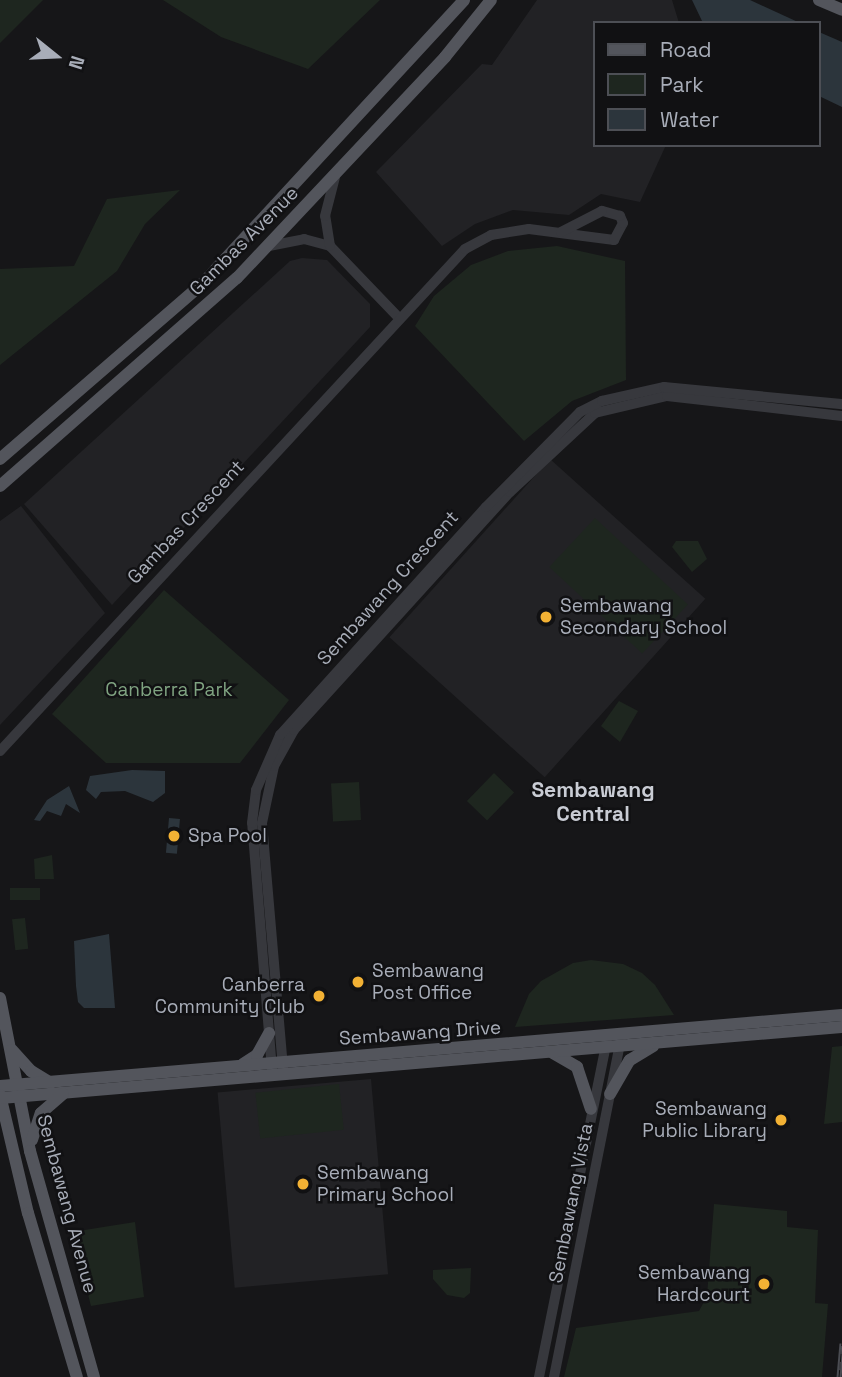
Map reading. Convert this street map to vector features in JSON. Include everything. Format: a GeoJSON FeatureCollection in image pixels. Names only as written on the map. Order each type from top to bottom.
{"type":"FeatureCollection","features":[{"type":"Feature","properties":{"kind":"main road","name":"Gambas Avenue"},"geometry":{"type":"LineString","coordinates":[[0,459],[157,326],[203,283],[464,0]]}},
{"type":"Feature","properties":{"kind":"main road","name":"Gambas Avenue"},"geometry":{"type":"LineString","coordinates":[[0,486],[169,340],[269,246],[335,177],[491,0]]}},
{"type":"Feature","properties":{"kind":"main road"},"geometry":{"type":"LineString","coordinates":[[819,0],[842,10]]}},
{"type":"Feature","properties":{"kind":"main road"},"geometry":{"type":"LineString","coordinates":[[203,283],[200,297],[214,298]]}},
{"type":"Feature","properties":{"kind":"main road"},"geometry":{"type":"LineString","coordinates":[[157,326],[171,326],[169,340]]}},
{"type":"Feature","properties":{"kind":"main road","name":"Sembawang Avenue"},"geometry":{"type":"LineString","coordinates":[[0,998],[30,1151],[94,1377]]}},
{"type":"Feature","properties":{"kind":"main road","name":"Sembawang Drive"},"geometry":{"type":"LineString","coordinates":[[0,1097],[52,1083],[233,1068],[278,1068],[551,1053],[621,1041],[842,1015]]}},
{"type":"Feature","properties":{"kind":"main road","name":"Sembawang Drive"},"geometry":{"type":"LineString","coordinates":[[621,1041],[656,1044],[842,1027]]}},
{"type":"Feature","properties":{"kind":"main road"},"geometry":{"type":"LineString","coordinates":[[233,1068],[251,1060],[269,1033]]}},
{"type":"Feature","properties":{"kind":"main road","name":"Sembawang Drive"},"geometry":{"type":"LineString","coordinates":[[0,1086],[19,1091],[64,1093],[278,1068],[607,1043]]}},
{"type":"Feature","properties":{"kind":"main road"},"geometry":{"type":"LineString","coordinates":[[610,1094],[630,1060],[656,1044]]}},
{"type":"Feature","properties":{"kind":"main road"},"geometry":{"type":"LineString","coordinates":[[12,1050],[31,1072],[52,1083]]}},
{"type":"Feature","properties":{"kind":"main road"},"geometry":{"type":"LineString","coordinates":[[551,1053],[577,1067],[592,1109]]}},
{"type":"Feature","properties":{"kind":"main road"},"geometry":{"type":"LineString","coordinates":[[30,1151],[41,1113],[64,1093]]}},
{"type":"Feature","properties":{"kind":"main road","name":"Sembawang Avenue"},"geometry":{"type":"LineString","coordinates":[[0,1097],[77,1377]]}},
{"type":"Feature","properties":{"kind":"main road"},"geometry":{"type":"LineString","coordinates":[[0,1126],[9,1136]]}},
{"type":"Feature","properties":{"kind":"street"},"geometry":{"type":"LineString","coordinates":[[330,246],[325,216],[335,177]]}},
{"type":"Feature","properties":{"kind":"street","name":"Gambas Crescent"},"geometry":{"type":"LineString","coordinates":[[0,751],[398,317],[473,244],[514,230],[561,232],[614,240],[623,223],[620,216],[602,211],[561,232]]}},
{"type":"Feature","properties":{"kind":"street"},"geometry":{"type":"LineString","coordinates":[[269,246],[304,239],[330,246],[398,317]]}},
{"type":"Feature","properties":{"kind":"street","name":"Sembawang Crescent"},"geometry":{"type":"LineString","coordinates":[[278,1068],[269,1033],[252,823],[256,790],[280,735],[415,585],[537,454],[580,412],[602,401],[664,387],[842,404]]}},
{"type":"Feature","properties":{"kind":"street","name":"Sembawang Crescent"},"geometry":{"type":"LineString","coordinates":[[278,1068],[262,823],[274,766],[294,730],[510,492],[595,413],[667,396],[842,416]]}},
{"type":"Feature","properties":{"kind":"street","name":"Sembawang Vista"},"geometry":{"type":"LineString","coordinates":[[554,1377],[621,1041]]}},
{"type":"Feature","properties":{"kind":"street","name":"Sembawang Vista"},"geometry":{"type":"LineString","coordinates":[[539,1377],[607,1043]]}},
{"type":"Feature","properties":{"kind":"shaded area"},"geometry":{"type":"Polygon","coordinates":[[[537,0],[672,0],[678,21],[594,21],[594,147],[665,147],[640,202],[601,194],[569,215],[513,210],[475,224],[442,246],[376,172],[482,64],[492,65],[537,0]]]}},
{"type":"Feature","properties":{"kind":"shaded area"},"geometry":{"type":"Polygon","coordinates":[[[302,258],[327,260],[370,304],[370,327],[112,605],[24,504],[290,261],[302,258]]]}},
{"type":"Feature","properties":{"kind":"shaded area","name":"Sembawang Secondary School"},"geometry":{"type":"Polygon","coordinates":[[[550,459],[705,599],[545,777],[389,637],[550,459]]]}},
{"type":"Feature","properties":{"kind":"shaded area"},"geometry":{"type":"Polygon","coordinates":[[[21,506],[105,613],[0,725],[0,521],[21,506]]]}},
{"type":"Feature","properties":{"kind":"shaded area","name":"Sembawang Primary School"},"geometry":{"type":"Polygon","coordinates":[[[371,1079],[388,1274],[235,1288],[218,1092],[371,1079]]]}},
{"type":"Feature","properties":{"kind":"green space"},"geometry":{"type":"Polygon","coordinates":[[[0,0],[43,0],[0,43],[0,0]]]}},
{"type":"Feature","properties":{"kind":"green space"},"geometry":{"type":"Polygon","coordinates":[[[163,0],[380,0],[308,69],[221,37],[163,0]]]}},
{"type":"Feature","properties":{"kind":"green space"},"geometry":{"type":"Polygon","coordinates":[[[180,190],[145,224],[117,271],[0,365],[0,269],[74,266],[107,199],[180,190]]]}},
{"type":"Feature","properties":{"kind":"green space"},"geometry":{"type":"Polygon","coordinates":[[[557,246],[625,261],[626,380],[572,401],[524,441],[415,326],[434,296],[471,265],[508,251],[557,246]]]}},
{"type":"Feature","properties":{"kind":"green space"},"geometry":{"type":"Polygon","coordinates":[[[595,518],[688,605],[642,654],[549,567],[595,518]]]}},
{"type":"Feature","properties":{"kind":"green space"},"geometry":{"type":"Polygon","coordinates":[[[676,541],[698,541],[707,559],[692,572],[672,547],[676,541]]]}},
{"type":"Feature","properties":{"kind":"green space","name":"Canberra Park"},"geometry":{"type":"Polygon","coordinates":[[[164,590],[289,700],[240,763],[106,763],[52,714],[164,590]]]}},
{"type":"Feature","properties":{"kind":"green space"},"geometry":{"type":"Polygon","coordinates":[[[619,701],[638,711],[620,742],[601,726],[619,701]]]}},
{"type":"Feature","properties":{"kind":"green space"},"geometry":{"type":"Polygon","coordinates":[[[494,773],[514,792],[487,821],[467,801],[494,773]]]}},
{"type":"Feature","properties":{"kind":"green space"},"geometry":{"type":"Polygon","coordinates":[[[359,782],[361,820],[333,821],[331,783],[359,782]]]}},
{"type":"Feature","properties":{"kind":"green space"},"geometry":{"type":"Polygon","coordinates":[[[52,855],[54,879],[35,879],[34,859],[52,855]]]}},
{"type":"Feature","properties":{"kind":"green space"},"geometry":{"type":"Polygon","coordinates":[[[10,888],[40,888],[40,900],[10,900],[10,888]]]}},
{"type":"Feature","properties":{"kind":"green space"},"geometry":{"type":"Polygon","coordinates":[[[25,918],[28,949],[15,950],[12,919],[25,918]]]}},
{"type":"Feature","properties":{"kind":"green space"},"geometry":{"type":"Polygon","coordinates":[[[591,960],[623,964],[642,973],[655,985],[674,1015],[515,1027],[529,994],[541,981],[573,963],[591,960]]]}},
{"type":"Feature","properties":{"kind":"green space"},"geometry":{"type":"Polygon","coordinates":[[[842,1046],[842,1122],[824,1124],[832,1047],[842,1046]]]}},
{"type":"Feature","properties":{"kind":"green space"},"geometry":{"type":"Polygon","coordinates":[[[339,1084],[344,1130],[260,1139],[255,1093],[339,1084]]]}},
{"type":"Feature","properties":{"kind":"green space"},"geometry":{"type":"Polygon","coordinates":[[[714,1204],[787,1211],[787,1227],[818,1230],[815,1303],[828,1304],[822,1377],[564,1377],[576,1328],[699,1311],[707,1296],[714,1204]]]}},
{"type":"Feature","properties":{"kind":"green space"},"geometry":{"type":"Polygon","coordinates":[[[135,1222],[144,1297],[91,1306],[72,1232],[135,1222]]]}},
{"type":"Feature","properties":{"kind":"green space"},"geometry":{"type":"Polygon","coordinates":[[[471,1268],[470,1293],[464,1298],[447,1295],[433,1279],[433,1270],[471,1268]]]}},
{"type":"Feature","properties":{"kind":"water"},"geometry":{"type":"Polygon","coordinates":[[[692,0],[750,0],[796,21],[702,21],[692,0]]]}},
{"type":"Feature","properties":{"kind":"water"},"geometry":{"type":"Polygon","coordinates":[[[821,33],[842,42],[842,107],[821,97],[821,33]]]}},
{"type":"Feature","properties":{"kind":"water"},"geometry":{"type":"Polygon","coordinates":[[[132,770],[165,771],[165,793],[153,802],[125,791],[101,792],[96,799],[86,790],[90,776],[132,770]]]}},
{"type":"Feature","properties":{"kind":"water"},"geometry":{"type":"Polygon","coordinates":[[[69,786],[80,813],[66,804],[61,816],[47,811],[40,821],[34,820],[47,800],[69,786]]]}},
{"type":"Feature","properties":{"kind":"water","name":"Spa Pool"},"geometry":{"type":"Polygon","coordinates":[[[169,818],[180,819],[177,854],[166,853],[169,818]]]}},
{"type":"Feature","properties":{"kind":"water"},"geometry":{"type":"Polygon","coordinates":[[[109,934],[115,1008],[84,1008],[78,1002],[74,941],[109,934]]]}},
{"type":"Feature","properties":{"kind":"railway"},"geometry":{"type":"LineString","coordinates":[[839,1377],[842,1343]]}},
{"type":"Feature","properties":{"kind":"place","name":"Sembawang Secondary School"},"geometry":{"type":"Point","coordinates":[546,617]}},
{"type":"Feature","properties":{"kind":"place","name":"Spa Pool"},"geometry":{"type":"Point","coordinates":[174,836]}},
{"type":"Feature","properties":{"kind":"place","name":"Sembawang Post Office"},"geometry":{"type":"Point","coordinates":[358,982]}},
{"type":"Feature","properties":{"kind":"place","name":"Canberra Community Club"},"geometry":{"type":"Point","coordinates":[319,996]}},
{"type":"Feature","properties":{"kind":"place","name":"Sembawang Public Library"},"geometry":{"type":"Point","coordinates":[781,1120]}},
{"type":"Feature","properties":{"kind":"place","name":"Sembawang Primary School"},"geometry":{"type":"Point","coordinates":[303,1184]}},
{"type":"Feature","properties":{"kind":"place","name":"Sembawang Hardcourt"},"geometry":{"type":"Point","coordinates":[764,1284]}},
{"type":"Feature","properties":{"kind":"district","name":"Sembawang Central"},"geometry":{"type":"Point","coordinates":[593,802]}}]}
